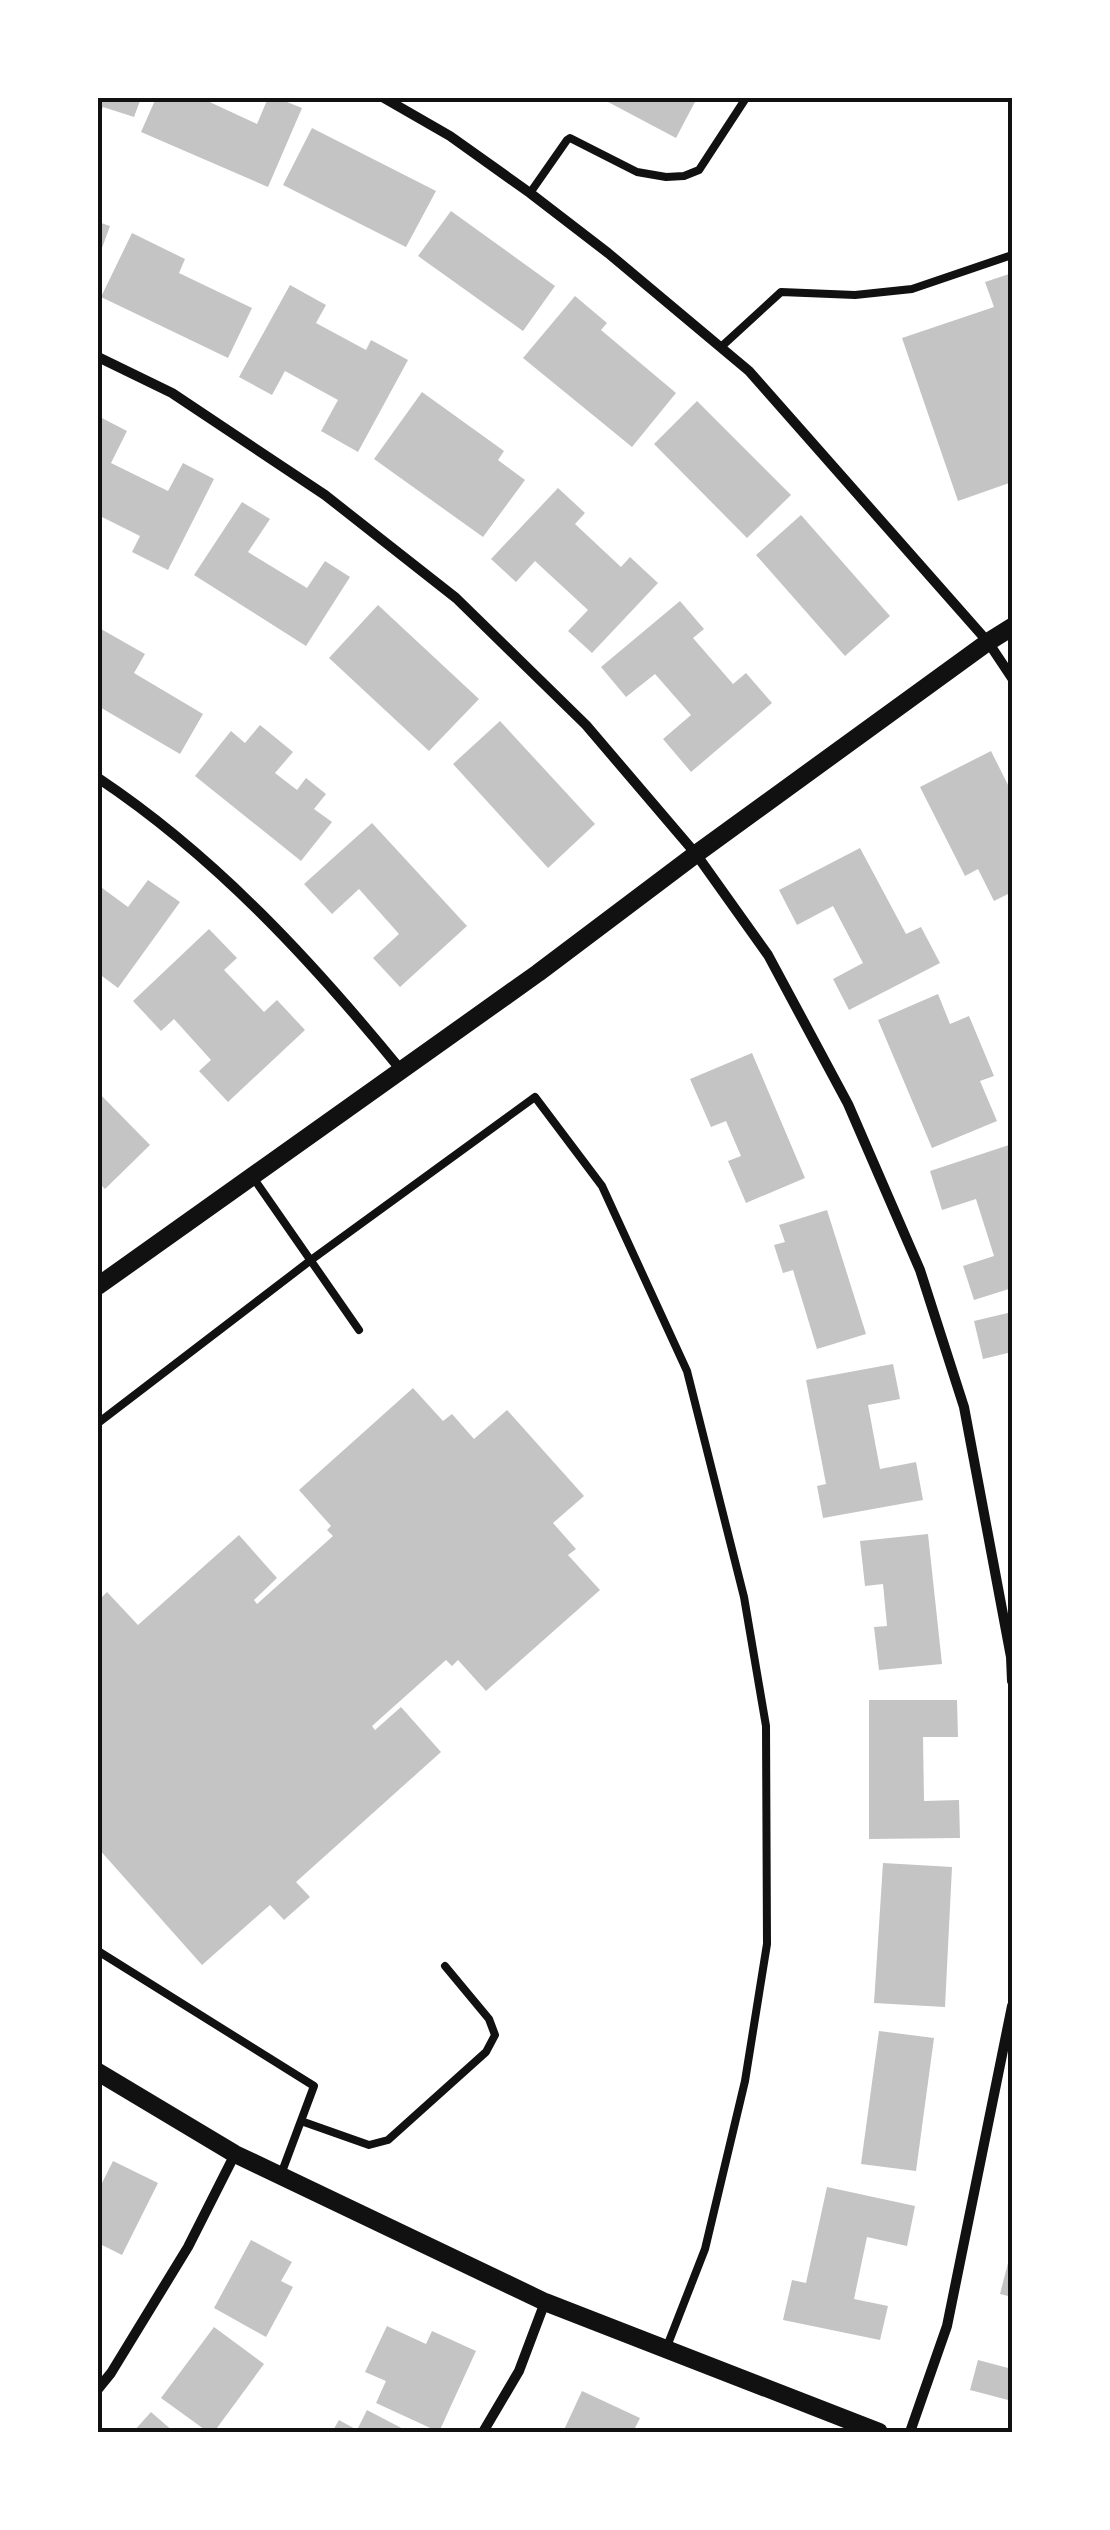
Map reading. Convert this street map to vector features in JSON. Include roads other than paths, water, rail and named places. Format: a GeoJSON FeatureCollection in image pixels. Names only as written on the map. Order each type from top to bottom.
{"type":"FeatureCollection","features":[{"type":"Feature","properties":{"kind":"street"},"geometry":{"type":"LineString","coordinates":[[384,98],[450,136],[530,193],[749,372],[988,642],[1012,678]]}},
{"type":"Feature","properties":{"kind":"street"},"geometry":{"type":"LineString","coordinates":[[98,357],[172,393],[324,495],[456,598],[586,724],[696,854],[768,955],[848,1104],[920,1270],[964,1408],[1011,1657],[1012,1680]]}},
{"type":"Feature","properties":{"kind":"street"},"geometry":{"type":"LineString","coordinates":[[99,1282],[538,972],[1012,627]]}},
{"type":"Feature","properties":{"kind":"street"},"geometry":{"type":"LineString","coordinates":[[98,778],[130,800],[252,903],[401,1070]]}},
{"type":"Feature","properties":{"kind":"street"},"geometry":{"type":"LineString","coordinates":[[910,2432],[946,2326],[1012,2006]]}},
{"type":"Feature","properties":{"kind":"street"},"geometry":{"type":"LineString","coordinates":[[98,2072],[235,2154],[545,2302],[878,2432]]}},
{"type":"Feature","properties":{"kind":"street"},"geometry":{"type":"LineString","coordinates":[[98,2388],[111,2374],[188,2247],[235,2154]]}},
{"type":"Feature","properties":{"kind":"street"},"geometry":{"type":"LineString","coordinates":[[483,2432],[519,2371],[545,2302]]}},
{"type":"Feature","properties":{"kind":"lane"},"geometry":{"type":"LineString","coordinates":[[530,193],[570,138],[637,172],[666,177],[699,170],[746,98]]}},
{"type":"Feature","properties":{"kind":"lane"},"geometry":{"type":"LineString","coordinates":[[721,348],[781,292],[855,295],[912,290],[1012,255]]}},
{"type":"Feature","properties":{"kind":"lane"},"geometry":{"type":"LineString","coordinates":[[98,1423],[311,1260],[535,1097],[602,1186],[687,1371],[744,1597],[766,1726],[767,1944],[745,2081],[705,2249],[666,2349]]}},
{"type":"Feature","properties":{"kind":"lane"},"geometry":{"type":"LineString","coordinates":[[252,1176],[359,1330]]}},
{"type":"Feature","properties":{"kind":"lane"},"geometry":{"type":"LineString","coordinates":[[98,1952],[314,2086],[280,2177]]}},
{"type":"Feature","properties":{"kind":"lane"},"geometry":{"type":"LineString","coordinates":[[301,2121],[369,2144],[388,2140],[486,2052],[495,2035],[489,2019],[445,1966]]}}]}
